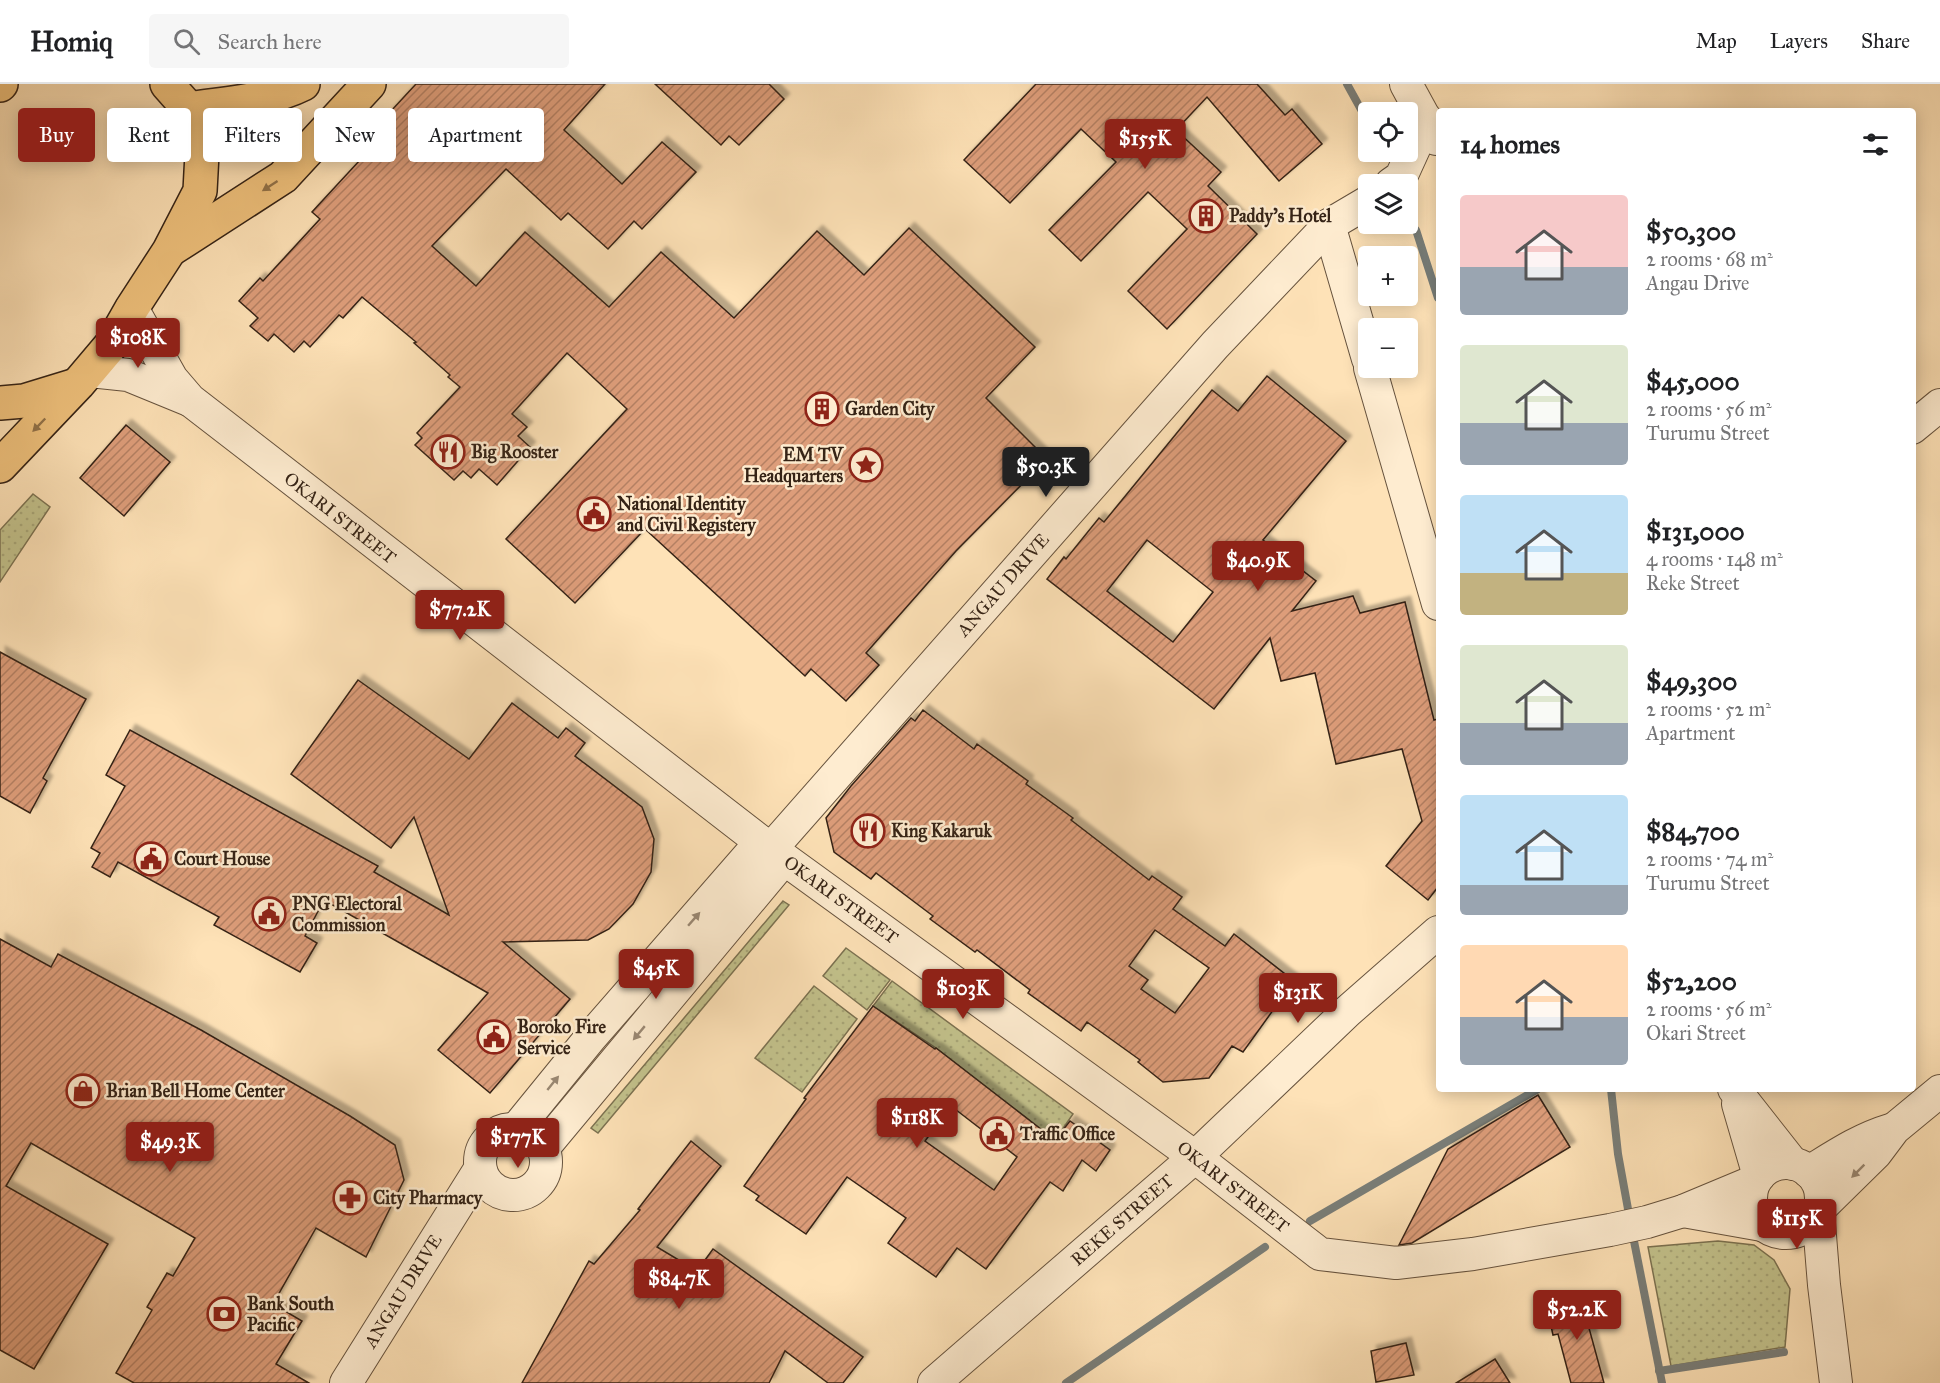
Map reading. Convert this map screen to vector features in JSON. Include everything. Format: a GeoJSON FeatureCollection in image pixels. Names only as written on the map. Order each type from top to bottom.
{"type":"FeatureCollection","features":[{"type":"Feature","properties":{"kind":"highway"},"geometry":{"type":"LineString","coordinates":[[167,84],[188,108]]}},
{"type":"Feature","properties":{"kind":"highway"},"geometry":{"type":"LineString","coordinates":[[191,109],[266,97],[292,90],[303,84]]}},
{"type":"Feature","properties":{"kind":"highway"},"geometry":{"type":"LineString","coordinates":[[169,251],[283,177],[369,84]]}},
{"type":"Feature","properties":{"kind":"highway"},"geometry":{"type":"LineString","coordinates":[[0,466],[84,378],[111,345],[169,251],[200,191],[203,135],[191,113]]}},
{"type":"Feature","properties":{"kind":"highway"},"geometry":{"type":"LineString","coordinates":[[0,402],[24,401],[84,378]]}},
{"type":"Feature","properties":{"kind":"street"},"geometry":{"type":"LineString","coordinates":[[1401,174],[1433,132],[1406,84]]}},
{"type":"Feature","properties":{"kind":"street","name":"ANGAU DRIVE"},"geometry":{"type":"LineString","coordinates":[[517,1128],[591,1036],[772,850],[1215,345],[1329,225],[1358,208]]}},
{"type":"Feature","properties":{"kind":"street"},"geometry":{"type":"LineString","coordinates":[[1329,225],[1358,325]]}},
{"type":"Feature","properties":{"kind":"street","name":"OKARI STREET"},"geometry":{"type":"LineString","coordinates":[[132,308],[172,379],[190,400],[772,850],[1195,1157],[1320,1254],[1396,1263],[1473,1254],[1610,1230],[1647,1221],[1683,1211],[1757,1178]]}},
{"type":"Feature","properties":{"kind":"street","name":"OKARI STREET"},"geometry":{"type":"LineString","coordinates":[[84,378],[128,375],[190,400]]}},
{"type":"Feature","properties":{"kind":"street"},"geometry":{"type":"LineString","coordinates":[[1373,378],[1436,597]]}},
{"type":"Feature","properties":{"kind":"street"},"geometry":{"type":"LineString","coordinates":[[1916,425],[1940,405]]}},
{"type":"Feature","properties":{"kind":"street"},"geometry":{"type":"LineString","coordinates":[[544,1147],[772,850]]}},
{"type":"Feature","properties":{"kind":"street","name":"REKE STREET"},"geometry":{"type":"LineString","coordinates":[[934,1383],[1195,1157],[1348,1011],[1436,934]]}},
{"type":"Feature","properties":{"kind":"street"},"geometry":{"type":"LineString","coordinates":[[1770,1228],[1791,1233],[1814,1219],[1819,1210],[1876,1153],[1894,1129],[1940,1091]]}},
{"type":"Feature","properties":{"kind":"street"},"geometry":{"type":"LineString","coordinates":[[1735,1092],[1757,1178],[1751,1198],[1753,1209],[1824,1285]]}},
{"type":"Feature","properties":{"kind":"street"},"geometry":{"type":"LineString","coordinates":[[1737,1092],[1818,1185],[1821,1193],[1819,1210],[1824,1285],[1836,1383]]}},
{"type":"Feature","properties":{"kind":"street"},"geometry":{"type":"LineString","coordinates":[[517,1128],[536,1137],[544,1147],[546,1156],[544,1177],[535,1188],[513,1195],[502,1193],[491,1187],[484,1179],[480,1169],[480,1158],[488,1139],[506,1129],[517,1128]]}},
{"type":"Feature","properties":{"kind":"street"},"geometry":{"type":"LineString","coordinates":[[1757,1178],[1772,1167],[1782,1164],[1801,1168],[1876,1134],[1894,1129]]}},
{"type":"Feature","properties":{"kind":"street","name":"ANGAU DRIVE"},"geometry":{"type":"LineString","coordinates":[[346,1383],[480,1169]]}},
{"type":"Feature","properties":{"kind":"street","name":"OKARI STREET"},"geometry":{"type":"LineString","coordinates":[[1683,1211],[1770,1228]]}},
{"type":"Feature","properties":{"kind":"shaded area"},"geometry":{"type":"Polygon","coordinates":[[[33,494],[50,507],[0,582],[0,530],[33,494]]]}},
{"type":"Feature","properties":{"kind":"shaded area"},"geometry":{"type":"Polygon","coordinates":[[[783,901],[789,905],[598,1133],[591,1128],[783,901]]]}},
{"type":"Feature","properties":{"kind":"shaded area"},"geometry":{"type":"Polygon","coordinates":[[[846,948],[890,980],[867,1010],[823,976],[846,948]]]}},
{"type":"Feature","properties":{"kind":"shaded area"},"geometry":{"type":"Polygon","coordinates":[[[892,981],[1073,1114],[1055,1140],[936,1048],[873,1006],[892,981]]]}},
{"type":"Feature","properties":{"kind":"shaded area"},"geometry":{"type":"Polygon","coordinates":[[[814,986],[857,1019],[802,1092],[755,1058],[814,986]]]}},
{"type":"Feature","properties":{"kind":"shaded area"},"geometry":{"type":"Polygon","coordinates":[[[1718,1241],[1754,1245],[1774,1260],[1790,1289],[1785,1347],[1671,1366],[1648,1247],[1718,1241]]]}},
{"type":"Feature","properties":{"kind":"building"},"geometry":{"type":"Polygon","coordinates":[[[416,84],[605,84],[564,130],[622,184],[662,142],[696,172],[642,229],[634,221],[608,249],[568,213],[561,220],[506,169],[432,246],[476,286],[525,232],[609,307],[661,252],[734,318],[817,231],[864,275],[909,228],[1035,347],[986,398],[1047,459],[956,551],[866,653],[879,665],[846,701],[811,669],[805,676],[645,529],[575,603],[506,539],[627,409],[567,353],[512,414],[527,427],[518,436],[530,447],[497,485],[479,469],[471,478],[463,471],[454,480],[415,445],[422,438],[417,433],[460,387],[414,343],[416,342],[362,297],[343,318],[339,315],[310,347],[304,341],[294,352],[274,334],[268,341],[250,326],[258,318],[239,301],[260,278],[263,281],[320,219],[312,212],[358,162],[396,162],[396,108],[394,108],[416,84]]]}},
{"type":"Feature","properties":{"kind":"building"},"geometry":{"type":"Polygon","coordinates":[[[655,84],[769,84],[784,99],[739,145],[729,136],[721,145],[655,84]]]}},
{"type":"Feature","properties":{"kind":"building","name":"Paddy's Hotel"},"geometry":{"type":"Polygon","coordinates":[[[1036,84],[1257,84],[1285,115],[1292,109],[1322,144],[1279,181],[1207,97],[1176,130],[1221,172],[1208,186],[1257,234],[1167,329],[1128,291],[1187,229],[1148,192],[1081,261],[1049,230],[1116,162],[1081,129],[1010,203],[964,160],[1036,84]]]}},
{"type":"Feature","properties":{"kind":"building"},"geometry":{"type":"Polygon","coordinates":[[[1267,376],[1346,441],[1263,540],[1316,581],[1292,611],[1353,596],[1360,613],[1405,602],[1434,720],[1436,720],[1436,890],[1428,900],[1386,866],[1422,821],[1402,749],[1336,764],[1315,673],[1281,681],[1270,638],[1214,709],[1047,579],[1099,518],[1104,522],[1212,390],[1238,411],[1267,376]],[[1147,540],[1107,591],[1173,642],[1213,592],[1147,540]]]}},
{"type":"Feature","properties":{"kind":"building"},"geometry":{"type":"Polygon","coordinates":[[[126,425],[170,462],[124,516],[80,478],[126,425]]]}},
{"type":"Feature","properties":{"kind":"building"},"geometry":{"type":"Polygon","coordinates":[[[0,652],[86,699],[43,778],[47,781],[30,813],[0,796],[0,652]]]}},
{"type":"Feature","properties":{"kind":"building"},"geometry":{"type":"Polygon","coordinates":[[[358,680],[469,759],[512,703],[558,738],[566,728],[585,743],[575,756],[642,807],[654,839],[651,872],[633,904],[609,929],[588,940],[503,942],[570,999],[490,1093],[438,1050],[488,993],[446,969],[324,900],[305,936],[317,943],[300,972],[214,925],[219,917],[118,862],[110,877],[92,867],[100,853],[91,848],[125,786],[106,775],[130,730],[378,866],[374,872],[449,915],[414,817],[391,848],[291,774],[358,680]]]}},
{"type":"Feature","properties":{"kind":"building"},"geometry":{"type":"Polygon","coordinates":[[[923,710],[974,749],[977,744],[1028,781],[1026,784],[1073,818],[1071,820],[1149,880],[1152,876],[1182,897],[1173,909],[1225,946],[1234,934],[1294,981],[1243,1052],[1232,1046],[1209,1078],[1163,1082],[1138,1062],[1140,1060],[1087,1022],[1081,1031],[1028,993],[1030,990],[977,950],[975,952],[930,919],[933,916],[876,873],[871,879],[834,852],[826,818],[911,718],[915,721],[923,710]],[[1155,930],[1129,966],[1148,980],[1141,989],[1175,1013],[1209,968],[1155,930]]]}},
{"type":"Feature","properties":{"kind":"building"},"geometry":{"type":"Polygon","coordinates":[[[0,939],[51,967],[58,954],[201,1030],[350,1116],[395,1145],[404,1180],[366,1257],[316,1228],[273,1304],[302,1321],[276,1364],[309,1383],[134,1383],[116,1373],[152,1310],[147,1307],[167,1273],[173,1276],[195,1238],[31,1143],[6,1186],[108,1244],[34,1369],[0,1350],[0,939]]]}},
{"type":"Feature","properties":{"kind":"building"},"geometry":{"type":"Polygon","coordinates":[[[873,1006],[936,1048],[1055,1140],[1070,1121],[1110,1150],[1096,1171],[1082,1160],[1063,1191],[1050,1182],[986,1269],[957,1248],[936,1277],[888,1243],[906,1218],[847,1177],[806,1234],[756,1200],[759,1196],[744,1186],[806,1099],[804,1098],[873,1006]],[[951,1106],[925,1141],[994,1190],[1017,1157],[951,1106]]]}},
{"type":"Feature","properties":{"kind":"building"},"geometry":{"type":"Polygon","coordinates":[[[1538,1095],[1570,1147],[1412,1243],[1399,1245],[1448,1149],[1538,1095]]]}},
{"type":"Feature","properties":{"kind":"building"},"geometry":{"type":"Polygon","coordinates":[[[691,1141],[721,1166],[657,1247],[697,1271],[713,1249],[863,1357],[843,1383],[828,1383],[785,1351],[769,1383],[522,1383],[589,1261],[594,1264],[640,1210],[638,1209],[691,1141]]]}},
{"type":"Feature","properties":{"kind":"building"},"geometry":{"type":"Polygon","coordinates":[[[1587,1300],[1593,1328],[1589,1328],[1604,1383],[1571,1383],[1558,1334],[1553,1335],[1547,1308],[1587,1300]]]}},
{"type":"Feature","properties":{"kind":"building"},"geometry":{"type":"Polygon","coordinates":[[[1406,1343],[1414,1375],[1376,1382],[1371,1351],[1406,1343]]]}},
{"type":"Feature","properties":{"kind":"building"},"geometry":{"type":"Polygon","coordinates":[[[1495,1359],[1510,1383],[1456,1383],[1495,1359]]]}},
{"type":"Feature","properties":{"kind":"waterway"},"geometry":{"type":"LineString","coordinates":[[1347,84],[1358,104]]}},
{"type":"Feature","properties":{"kind":"waterway"},"geometry":{"type":"LineString","coordinates":[[1417,234],[1436,292]]}},
{"type":"Feature","properties":{"kind":"waterway"},"geometry":{"type":"LineString","coordinates":[[1310,1221],[1533,1092]]}},
{"type":"Feature","properties":{"kind":"waterway"},"geometry":{"type":"LineString","coordinates":[[1611,1092],[1618,1154],[1630,1220]]}},
{"type":"Feature","properties":{"kind":"waterway"},"geometry":{"type":"LineString","coordinates":[[1632,1231],[1662,1383]]}},
{"type":"Feature","properties":{"kind":"waterway"},"geometry":{"type":"LineString","coordinates":[[1066,1383],[1265,1247]]}},
{"type":"Feature","properties":{"kind":"waterway"},"geometry":{"type":"LineString","coordinates":[[1659,1371],[1784,1352]]}},
{"type":"Feature","properties":{"kind":"place","name":"Paddy's Hotel"},"geometry":{"type":"Point","coordinates":[1206,216]}},
{"type":"Feature","properties":{"kind":"place","name":"Garden City"},"geometry":{"type":"Point","coordinates":[822,409]}},
{"type":"Feature","properties":{"kind":"place","name":"Big Rooster"},"geometry":{"type":"Point","coordinates":[448,452]}},
{"type":"Feature","properties":{"kind":"place","name":"EM TV Headquarters"},"geometry":{"type":"Point","coordinates":[866,465]}},
{"type":"Feature","properties":{"kind":"place","name":"National Identity and Civil Registery"},"geometry":{"type":"Point","coordinates":[594,514]}},
{"type":"Feature","properties":{"kind":"place","name":"King Kakaruk"},"geometry":{"type":"Point","coordinates":[868,831]}},
{"type":"Feature","properties":{"kind":"place","name":"Court House"},"geometry":{"type":"Point","coordinates":[151,859]}},
{"type":"Feature","properties":{"kind":"place","name":"PNG Electoral Commission"},"geometry":{"type":"Point","coordinates":[269,914]}},
{"type":"Feature","properties":{"kind":"place","name":"Boroko Fire Service"},"geometry":{"type":"Point","coordinates":[494,1037]}},
{"type":"Feature","properties":{"kind":"place","name":"Brian Bell Home Center"},"geometry":{"type":"Point","coordinates":[83,1091]}},
{"type":"Feature","properties":{"kind":"place","name":"Traffic Office"},"geometry":{"type":"Point","coordinates":[997,1134]}},
{"type":"Feature","properties":{"kind":"place","name":"City Pharmacy"},"geometry":{"type":"Point","coordinates":[350,1198]}},
{"type":"Feature","properties":{"kind":"place","name":"Bank South Pacific"},"geometry":{"type":"Point","coordinates":[224,1314]}}]}
